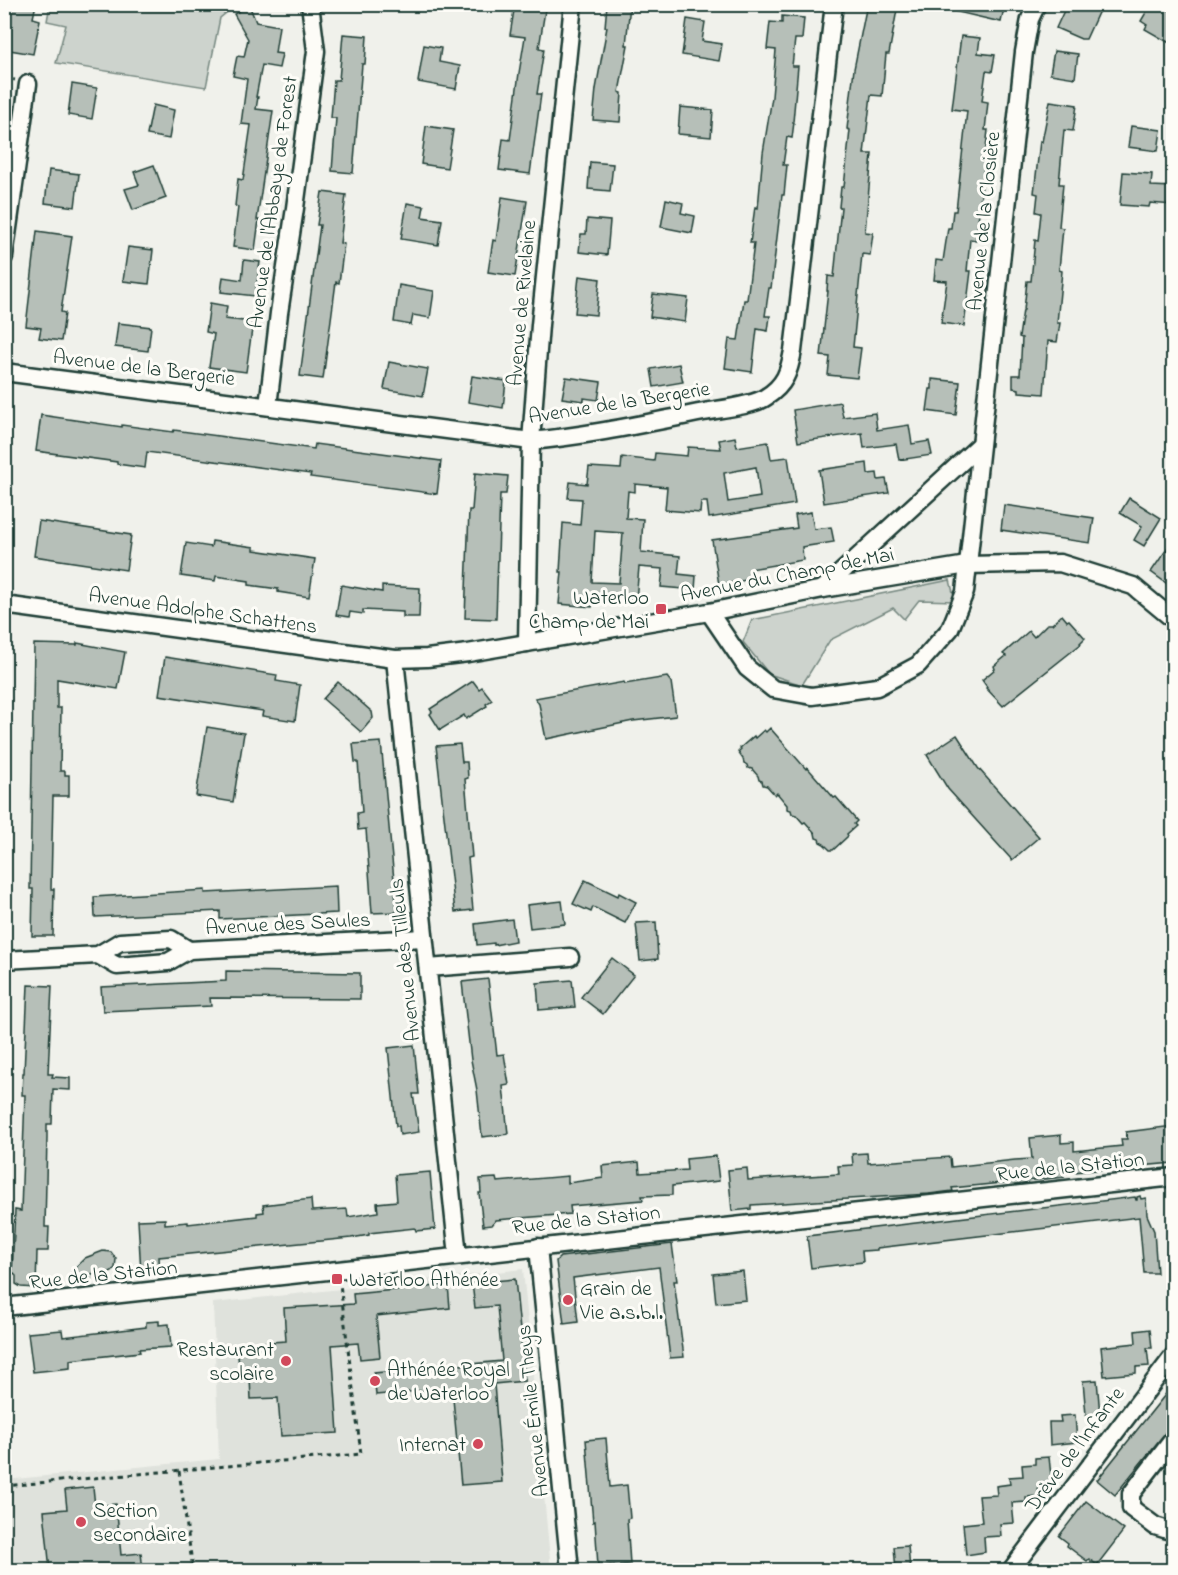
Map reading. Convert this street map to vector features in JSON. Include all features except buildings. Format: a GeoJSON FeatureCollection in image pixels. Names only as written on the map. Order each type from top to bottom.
{"type":"FeatureCollection","features":[{"type":"Feature","properties":{"kind":"street","name":"Avenue de Rivelaine"},"geometry":{"type":"LineString","coordinates":[[527,643],[531,441],[540,325],[573,4]]}},
{"type":"Feature","properties":{"kind":"street","name":"Avenue de la Bergerie"},"geometry":{"type":"LineString","coordinates":[[4,372],[531,441],[579,435],[744,405],[764,399],[778,387],[788,373],[793,351],[834,4]]}},
{"type":"Feature","properties":{"kind":"street","name":"Avenue de la Closière"},"geometry":{"type":"LineString","coordinates":[[710,612],[747,668],[773,689],[812,696],[877,687],[918,665],[950,629],[965,592],[1024,52],[1030,19],[1037,4]]}},
{"type":"Feature","properties":{"kind":"street","name":"Avenue de l'Abbaye de Forest"},"geometry":{"type":"LineString","coordinates":[[268,406],[316,51],[309,5]]}},
{"type":"Feature","properties":{"kind":"street"},"geometry":{"type":"LineString","coordinates":[[4,257],[28,84]]}},
{"type":"Feature","properties":{"kind":"street"},"geometry":{"type":"LineString","coordinates":[[823,589],[981,444]]}},
{"type":"Feature","properties":{"kind":"street","name":"Avenue du Champ de Mai"},"geometry":{"type":"LineString","coordinates":[[395,659],[468,653],[967,565],[1060,563],[1133,586],[1173,620]]}},
{"type":"Feature","properties":{"kind":"street","name":"Avenue Adolphe Schattens"},"geometry":{"type":"LineString","coordinates":[[5,606],[395,659]]}},
{"type":"Feature","properties":{"kind":"street","name":"Avenue des Tilleuls"},"geometry":{"type":"LineString","coordinates":[[395,659],[458,1256]]}},
{"type":"Feature","properties":{"kind":"street","name":"Avenue des Saules"},"geometry":{"type":"LineString","coordinates":[[98,956],[117,966],[168,962],[189,950],[424,938]]}},
{"type":"Feature","properties":{"kind":"street","name":"Avenue des Saules"},"geometry":{"type":"LineString","coordinates":[[4,960],[98,956],[120,942],[171,939],[189,950]]}},
{"type":"Feature","properties":{"kind":"street"},"geometry":{"type":"LineString","coordinates":[[428,968],[570,957]]}},
{"type":"Feature","properties":{"kind":"street","name":"Rue de la Station"},"geometry":{"type":"LineString","coordinates":[[4,1307],[1173,1177]]}},
{"type":"Feature","properties":{"kind":"street","name":"Avenue Émile Theys"},"geometry":{"type":"LineString","coordinates":[[538,1247],[570,1570]]}},
{"type":"Feature","properties":{"kind":"street","name":"Drève de l'Infante"},"geometry":{"type":"LineString","coordinates":[[1011,1570],[1173,1354]]}},
{"type":"Feature","properties":{"kind":"street"},"geometry":{"type":"LineString","coordinates":[[1173,1438],[1131,1494],[1131,1508],[1155,1526],[1173,1532]]}},
{"type":"Feature","properties":{"kind":"path"},"geometry":{"type":"LineString","coordinates":[[4,1486],[361,1454],[338,1270]]}},
{"type":"Feature","properties":{"kind":"path"},"geometry":{"type":"LineString","coordinates":[[179,1471],[193,1570]]}},
{"type":"Feature","properties":{"kind":"shaded area"},"geometry":{"type":"Polygon","coordinates":[[[50,4],[236,5],[220,18],[206,87],[56,63],[66,25],[47,21],[50,4]]]}},
{"type":"Feature","properties":{"kind":"shaded area"},"geometry":{"type":"Polygon","coordinates":[[[950,580],[955,601],[919,600],[904,619],[893,608],[830,640],[802,685],[769,674],[743,642],[752,620],[950,580]]]}},
{"type":"Feature","properties":{"kind":"shaded area","name":"Athénée Royal de Waterloo"},"geometry":{"type":"Polygon","coordinates":[[[523,1269],[551,1570],[5,1570],[5,1480],[219,1459],[213,1303],[523,1269]]]}},
{"type":"Feature","properties":{"kind":"place","name":"Waterloo Champ de Mai"},"geometry":{"type":"Point","coordinates":[661,609]}},
{"type":"Feature","properties":{"kind":"place","name":"Waterloo Athénée"},"geometry":{"type":"Point","coordinates":[337,1279]}},
{"type":"Feature","properties":{"kind":"place","name":"Grain de Vie a.s.b.l."},"geometry":{"type":"Point","coordinates":[568,1300]}},
{"type":"Feature","properties":{"kind":"place","name":"Restaurant scolaire"},"geometry":{"type":"Point","coordinates":[286,1361]}},
{"type":"Feature","properties":{"kind":"place","name":"Athénée Royal de Waterloo"},"geometry":{"type":"Point","coordinates":[375,1381]}},
{"type":"Feature","properties":{"kind":"place","name":"Internat"},"geometry":{"type":"Point","coordinates":[478,1444]}},
{"type":"Feature","properties":{"kind":"place","name":"Section secondaire"},"geometry":{"type":"Point","coordinates":[81,1522]}}]}
